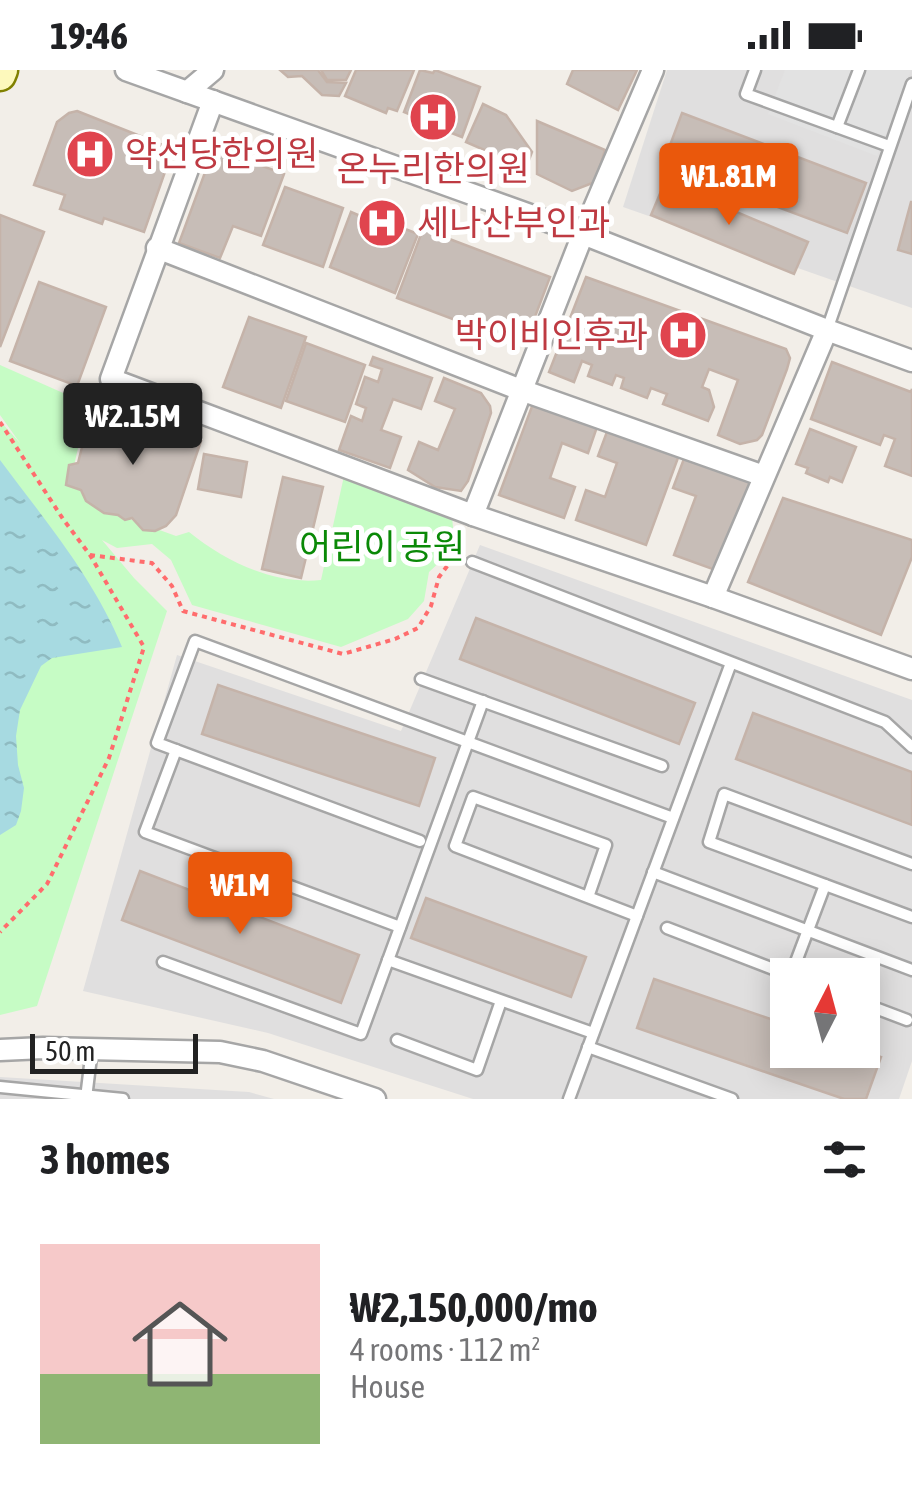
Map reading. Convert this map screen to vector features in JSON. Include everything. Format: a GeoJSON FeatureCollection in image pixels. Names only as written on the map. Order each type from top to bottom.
{"type":"FeatureCollection","features":[{"type":"Feature","properties":{"kind":"street"},"geometry":{"type":"LineString","coordinates":[[126,70],[583,234],[912,361]]}},
{"type":"Feature","properties":{"kind":"street"},"geometry":{"type":"LineString","coordinates":[[187,92],[213,70]]}},
{"type":"Feature","properties":{"kind":"street"},"geometry":{"type":"LineString","coordinates":[[474,515],[583,234],[652,70]]}},
{"type":"Feature","properties":{"kind":"street"},"geometry":{"type":"LineString","coordinates":[[213,101],[111,378],[474,515],[912,669]]}},
{"type":"Feature","properties":{"kind":"street"},"geometry":{"type":"LineString","coordinates":[[158,248],[521,390],[764,476]]}},
{"type":"Feature","properties":{"kind":"street"},"geometry":{"type":"LineString","coordinates":[[713,598],[827,330]]}},
{"type":"Feature","properties":{"kind":"street"},"geometry":{"type":"LineString","coordinates":[[0,1050],[220,1052],[264,1062],[369,1097]]}},
{"type":"Feature","properties":{"kind":"lane"},"geometry":{"type":"LineString","coordinates":[[755,70],[746,94],[889,146]]}},
{"type":"Feature","properties":{"kind":"lane"},"geometry":{"type":"LineString","coordinates":[[837,126],[859,70]]}},
{"type":"Feature","properties":{"kind":"lane"},"geometry":{"type":"LineString","coordinates":[[827,330],[912,84]]}},
{"type":"Feature","properties":{"kind":"lane"},"geometry":{"type":"LineString","coordinates":[[472,562],[886,722],[912,746]]}},
{"type":"Feature","properties":{"kind":"lane"},"geometry":{"type":"LineString","coordinates":[[420,841],[157,743],[195,642],[674,818]]}},
{"type":"Feature","properties":{"kind":"lane"},"geometry":{"type":"LineString","coordinates":[[569,1099],[732,662]]}},
{"type":"Feature","properties":{"kind":"lane"},"geometry":{"type":"LineString","coordinates":[[421,679],[662,766]]}},
{"type":"Feature","properties":{"kind":"lane"},"geometry":{"type":"LineString","coordinates":[[163,962],[361,1034],[483,702]]}},
{"type":"Feature","properties":{"kind":"lane"},"geometry":{"type":"LineString","coordinates":[[176,750],[145,832],[400,927]]}},
{"type":"Feature","properties":{"kind":"lane"},"geometry":{"type":"LineString","coordinates":[[912,864],[724,794],[709,842],[912,918]]}},
{"type":"Feature","properties":{"kind":"lane"},"geometry":{"type":"LineString","coordinates":[[588,897],[606,845],[472,797],[455,846],[637,916]]}},
{"type":"Feature","properties":{"kind":"lane"},"geometry":{"type":"LineString","coordinates":[[654,872],[912,970]]}},
{"type":"Feature","properties":{"kind":"lane"},"geometry":{"type":"LineString","coordinates":[[797,958],[825,885]]}},
{"type":"Feature","properties":{"kind":"lane"},"geometry":{"type":"LineString","coordinates":[[668,928],[770,967]]}},
{"type":"Feature","properties":{"kind":"lane"},"geometry":{"type":"LineString","coordinates":[[388,960],[593,1033]]}},
{"type":"Feature","properties":{"kind":"lane"},"geometry":{"type":"LineString","coordinates":[[397,1040],[477,1070],[502,1001]]}},
{"type":"Feature","properties":{"kind":"lane"},"geometry":{"type":"LineString","coordinates":[[880,1010],[907,1020]]}},
{"type":"Feature","properties":{"kind":"lane"},"geometry":{"type":"LineString","coordinates":[[588,1048],[732,1099]]}},
{"type":"Feature","properties":{"kind":"lane"},"geometry":{"type":"LineString","coordinates":[[86,1097],[92,1050]]}},
{"type":"Feature","properties":{"kind":"lane"},"geometry":{"type":"LineString","coordinates":[[0,1087],[123,1099]]}},
{"type":"Feature","properties":{"kind":"path"},"geometry":{"type":"LineString","coordinates":[[0,422],[62,519],[90,554],[144,647],[109,758],[47,884],[0,932]]}},
{"type":"Feature","properties":{"kind":"path"},"geometry":{"type":"LineString","coordinates":[[90,554],[152,563],[172,586],[183,611],[343,654],[418,628],[431,606],[439,577],[459,550],[459,532]]}},
{"type":"Feature","properties":{"kind":"shaded area"},"geometry":{"type":"Polygon","coordinates":[[[667,70],[912,70],[912,308],[623,207],[667,70]]]}},
{"type":"Feature","properties":{"kind":"shaded area"},"geometry":{"type":"Polygon","coordinates":[[[785,70],[911,70],[877,156],[768,114],[785,70]]]}},
{"type":"Feature","properties":{"kind":"shaded area"},"geometry":{"type":"Polygon","coordinates":[[[480,545],[912,700],[912,1061],[899,1099],[473,1099],[268,1033],[83,991],[177,655],[401,731],[480,545]]]}},
{"type":"Feature","properties":{"kind":"shaded area"},"geometry":{"type":"Polygon","coordinates":[[[0,1077],[249,1092],[274,1099],[0,1099],[0,1077]]]}},
{"type":"Feature","properties":{"kind":"green space","name":"어린이 공원"},"geometry":{"type":"Polygon","coordinates":[[[0,365],[88,404],[71,479],[96,507],[176,536],[189,532],[250,569],[285,579],[321,580],[344,476],[452,517],[455,548],[429,572],[424,601],[408,619],[341,647],[192,605],[171,560],[152,544],[117,548],[102,540],[167,611],[37,1006],[0,1015],[0,421],[20,443],[0,415],[0,365]]]}},
{"type":"Feature","properties":{"kind":"water"},"geometry":{"type":"Polygon","coordinates":[[[0,460],[83,573],[122,647],[52,658],[41,666],[20,710],[16,736],[24,788],[21,811],[16,825],[0,835],[0,460]]]}},
{"type":"Feature","properties":{"kind":"building"},"geometry":{"type":"Polygon","coordinates":[[[280,70],[318,70],[327,82],[346,83],[339,96],[322,95],[302,76],[288,77],[280,70]]]}},
{"type":"Feature","properties":{"kind":"building"},"geometry":{"type":"Polygon","coordinates":[[[321,70],[351,70],[346,80],[327,80],[321,70]]]}},
{"type":"Feature","properties":{"kind":"building"},"geometry":{"type":"Polygon","coordinates":[[[356,70],[414,70],[397,111],[388,108],[386,113],[345,96],[356,70]]]}},
{"type":"Feature","properties":{"kind":"building"},"geometry":{"type":"Polygon","coordinates":[[[420,70],[435,70],[480,87],[462,137],[404,112],[420,70]]]}},
{"type":"Feature","properties":{"kind":"building"},"geometry":{"type":"Polygon","coordinates":[[[573,70],[637,70],[618,110],[567,84],[573,70]]]}},
{"type":"Feature","properties":{"kind":"building"},"geometry":{"type":"Polygon","coordinates":[[[483,104],[506,115],[532,152],[526,168],[466,142],[483,104]]]}},
{"type":"Feature","properties":{"kind":"building"},"geometry":{"type":"Polygon","coordinates":[[[77,111],[173,149],[144,232],[104,218],[102,224],[60,209],[65,195],[34,185],[57,122],[77,111]]]}},
{"type":"Feature","properties":{"kind":"building"},"geometry":{"type":"Polygon","coordinates":[[[682,113],[866,183],[847,233],[663,164],[682,113]]]}},
{"type":"Feature","properties":{"kind":"building"},"geometry":{"type":"Polygon","coordinates":[[[537,121],[605,150],[595,182],[572,191],[537,174],[537,121]]]}},
{"type":"Feature","properties":{"kind":"building"},"geometry":{"type":"Polygon","coordinates":[[[214,148],[284,174],[261,236],[233,226],[220,258],[179,243],[214,148]]]}},
{"type":"Feature","properties":{"kind":"building"},"geometry":{"type":"Polygon","coordinates":[[[665,182],[808,242],[794,274],[651,215],[665,182]]]}},
{"type":"Feature","properties":{"kind":"building"},"geometry":{"type":"Polygon","coordinates":[[[285,187],[343,208],[323,267],[263,245],[285,187]]]}},
{"type":"Feature","properties":{"kind":"building"},"geometry":{"type":"Polygon","coordinates":[[[912,202],[912,254],[898,250],[912,202]]]}},
{"type":"Feature","properties":{"kind":"building"},"geometry":{"type":"Polygon","coordinates":[[[351,212],[418,234],[395,293],[330,267],[351,212]]]}},
{"type":"Feature","properties":{"kind":"building"},"geometry":{"type":"Polygon","coordinates":[[[0,215],[44,232],[0,347],[0,215]]]}},
{"type":"Feature","properties":{"kind":"building"},"geometry":{"type":"Polygon","coordinates":[[[423,229],[550,277],[524,346],[397,298],[423,229]]]}},
{"type":"Feature","properties":{"kind":"building"},"geometry":{"type":"Polygon","coordinates":[[[586,277],[786,349],[790,358],[787,369],[762,435],[740,444],[718,435],[738,380],[709,369],[702,387],[709,390],[714,407],[708,421],[663,404],[667,394],[651,388],[647,398],[621,388],[624,378],[616,375],[612,385],[588,376],[592,365],[582,361],[574,382],[549,372],[586,277]]]}},
{"type":"Feature","properties":{"kind":"building"},"geometry":{"type":"Polygon","coordinates":[[[39,282],[106,307],[77,386],[10,361],[39,282]]]}},
{"type":"Feature","properties":{"kind":"building"},"geometry":{"type":"Polygon","coordinates":[[[249,317],[306,337],[281,408],[223,387],[249,317]]]}},
{"type":"Feature","properties":{"kind":"building"},"geometry":{"type":"Polygon","coordinates":[[[306,343],[365,365],[345,422],[286,401],[306,343]]]}},
{"type":"Feature","properties":{"kind":"building"},"geometry":{"type":"Polygon","coordinates":[[[373,357],[432,378],[421,409],[393,399],[381,430],[401,437],[390,468],[339,450],[351,416],[362,421],[366,408],[356,404],[365,377],[378,382],[382,369],[370,365],[373,357]]]}},
{"type":"Feature","properties":{"kind":"building"},"geometry":{"type":"Polygon","coordinates":[[[832,362],[911,392],[912,389],[912,476],[885,466],[895,439],[884,435],[880,445],[811,419],[832,362]]]}},
{"type":"Feature","properties":{"kind":"building"},"geometry":{"type":"Polygon","coordinates":[[[444,378],[481,393],[490,406],[468,481],[461,491],[435,487],[408,470],[419,442],[438,450],[455,409],[435,401],[444,378]]]}},
{"type":"Feature","properties":{"kind":"building"},"geometry":{"type":"Polygon","coordinates":[[[534,401],[598,424],[588,453],[562,443],[550,478],[575,487],[564,518],[499,495],[534,401]]]}},
{"type":"Feature","properties":{"kind":"building"},"geometry":{"type":"Polygon","coordinates":[[[93,404],[201,441],[176,515],[166,526],[155,531],[143,530],[132,518],[125,520],[104,513],[86,501],[81,490],[66,485],[69,465],[78,463],[93,404]]]}},
{"type":"Feature","properties":{"kind":"building"},"geometry":{"type":"Polygon","coordinates":[[[608,429],[679,455],[646,545],[576,520],[586,490],[605,497],[617,463],[598,456],[608,429]]]}},
{"type":"Feature","properties":{"kind":"building"},"geometry":{"type":"Polygon","coordinates":[[[810,429],[856,447],[842,482],[830,477],[828,482],[796,464],[810,429]]]}},
{"type":"Feature","properties":{"kind":"building"},"geometry":{"type":"Polygon","coordinates":[[[204,454],[247,462],[241,497],[198,489],[204,454]]]}},
{"type":"Feature","properties":{"kind":"building"},"geometry":{"type":"Polygon","coordinates":[[[685,456],[752,481],[718,571],[674,555],[696,496],[673,488],[685,456]]]}},
{"type":"Feature","properties":{"kind":"building"},"geometry":{"type":"Polygon","coordinates":[[[283,477],[323,487],[301,578],[262,569],[283,477]]]}},
{"type":"Feature","properties":{"kind":"building"},"geometry":{"type":"Polygon","coordinates":[[[783,498],[912,540],[912,557],[881,635],[748,582],[783,498]]]}},
{"type":"Feature","properties":{"kind":"building"},"geometry":{"type":"Polygon","coordinates":[[[476,618],[695,703],[679,744],[460,659],[476,618]]]}},
{"type":"Feature","properties":{"kind":"building"},"geometry":{"type":"Polygon","coordinates":[[[218,685],[435,758],[419,806],[202,734],[218,685]]]}},
{"type":"Feature","properties":{"kind":"building"},"geometry":{"type":"Polygon","coordinates":[[[753,713],[912,772],[912,825],[736,759],[753,713]]]}},
{"type":"Feature","properties":{"kind":"building"},"geometry":{"type":"Polygon","coordinates":[[[140,871],[359,955],[341,1003],[122,920],[140,871]]]}},
{"type":"Feature","properties":{"kind":"building"},"geometry":{"type":"Polygon","coordinates":[[[426,898],[586,957],[571,997],[411,938],[426,898]]]}},
{"type":"Feature","properties":{"kind":"building"},"geometry":{"type":"Polygon","coordinates":[[[654,979],[770,1019],[770,1068],[877,1068],[866,1099],[844,1099],[637,1028],[654,979]]]}},
{"type":"Feature","properties":{"kind":"place","name":"온누리한의원"},"geometry":{"type":"Point","coordinates":[433,117]}},
{"type":"Feature","properties":{"kind":"place","name":"약선당한의원"},"geometry":{"type":"Point","coordinates":[90,154]}},
{"type":"Feature","properties":{"kind":"place","name":"세나산부인과"},"geometry":{"type":"Point","coordinates":[382,223]}},
{"type":"Feature","properties":{"kind":"place","name":"박이비인후과"},"geometry":{"type":"Point","coordinates":[683,335]}}]}
